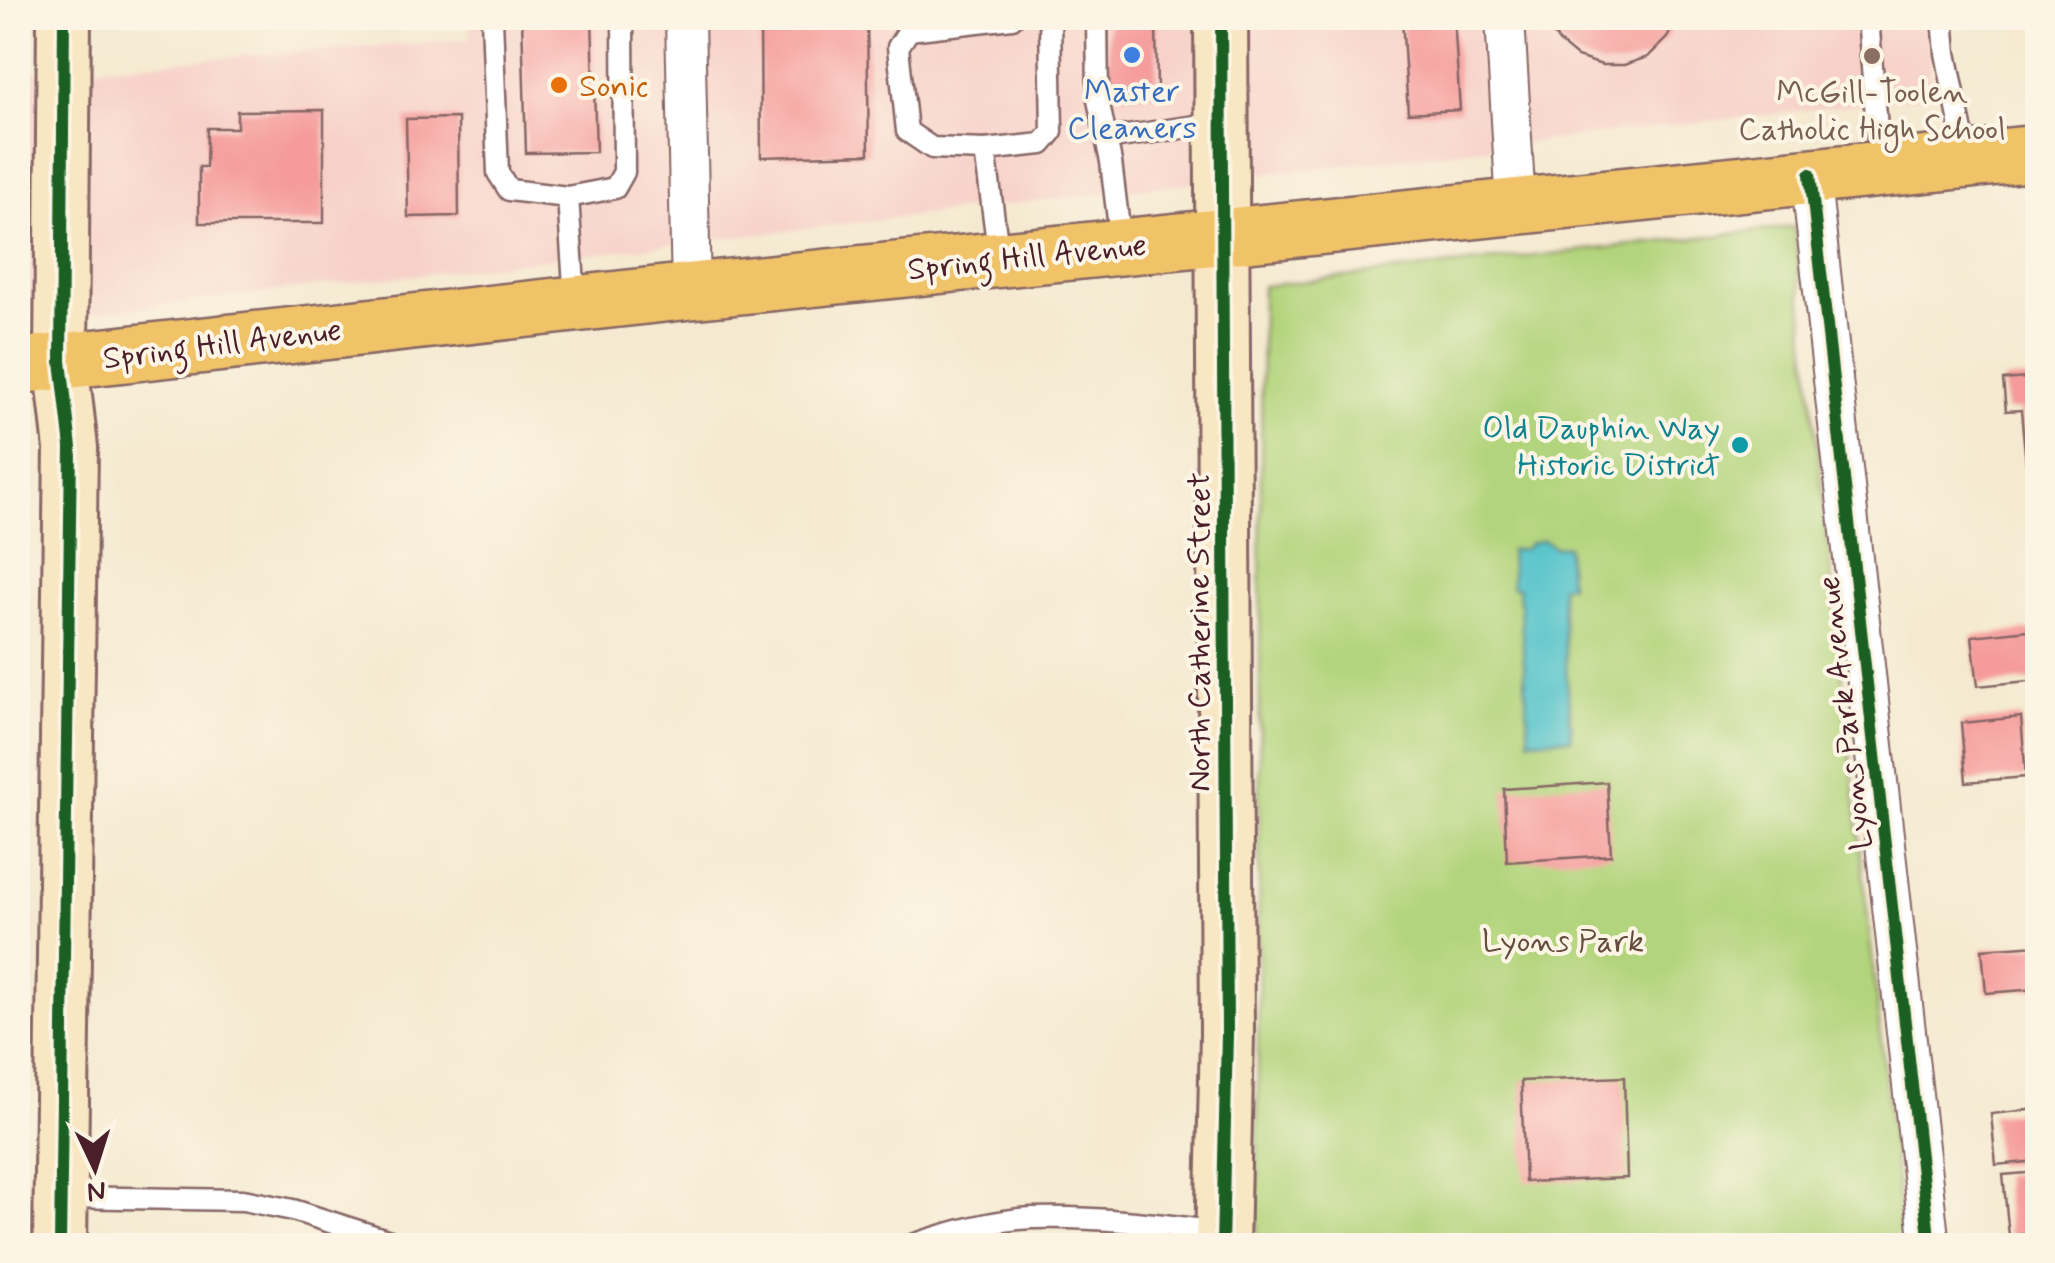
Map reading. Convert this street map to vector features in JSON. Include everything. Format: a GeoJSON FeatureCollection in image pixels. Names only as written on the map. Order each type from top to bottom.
{"type":"FeatureCollection","features":[{"type":"Feature","properties":{"kind":"main road","name":"Spring Hill Avenue"},"geometry":{"type":"LineString","coordinates":[[39,364],[999,258],[2038,153]]}},
{"type":"Feature","properties":{"kind":"street"},"geometry":{"type":"LineString","coordinates":[[60,1221],[71,448],[39,364],[64,18]]}},
{"type":"Feature","properties":{"kind":"street"},"geometry":{"type":"LineString","coordinates":[[684,18],[691,291]]}},
{"type":"Feature","properties":{"kind":"street","name":"North Catherine Street"},"geometry":{"type":"LineString","coordinates":[[1221,18],[1226,1054],[1222,1239]]}},
{"type":"Feature","properties":{"kind":"street"},"geometry":{"type":"LineString","coordinates":[[1505,18],[1516,207]]}},
{"type":"Feature","properties":{"kind":"street","name":"Lyons Park Avenue"},"geometry":{"type":"LineString","coordinates":[[1810,174],[1930,1246]]}},
{"type":"Feature","properties":{"kind":"lane"},"geometry":{"type":"LineString","coordinates":[[492,18],[498,174],[509,190],[568,197],[615,188],[624,172],[623,18]]}},
{"type":"Feature","properties":{"kind":"lane"},"geometry":{"type":"LineString","coordinates":[[1012,18],[909,30],[898,48],[907,131],[932,148],[985,150],[1042,144],[1052,132],[1050,18]]}},
{"type":"Feature","properties":{"kind":"lane"},"geometry":{"type":"LineString","coordinates":[[1097,18],[1098,100],[1121,246]]}},
{"type":"Feature","properties":{"kind":"lane"},"geometry":{"type":"LineString","coordinates":[[1868,18],[1880,168]]}},
{"type":"Feature","properties":{"kind":"lane"},"geometry":{"type":"LineString","coordinates":[[1943,18],[1946,54],[1968,160]]}},
{"type":"Feature","properties":{"kind":"lane"},"geometry":{"type":"LineString","coordinates":[[1106,139],[1222,122]]}},
{"type":"Feature","properties":{"kind":"lane"},"geometry":{"type":"LineString","coordinates":[[985,150],[999,258]]}},
{"type":"Feature","properties":{"kind":"lane"},"geometry":{"type":"LineString","coordinates":[[568,197],[575,304]]}},
{"type":"Feature","properties":{"kind":"lane"},"geometry":{"type":"LineString","coordinates":[[60,1221],[243,1200],[293,1210],[405,1246]]}},
{"type":"Feature","properties":{"kind":"lane"},"geometry":{"type":"LineString","coordinates":[[909,1246],[941,1235],[1029,1218],[1130,1221],[1222,1239]]}},
{"type":"Feature","properties":{"kind":"shaded area"},"geometry":{"type":"Polygon","coordinates":[[[469,18],[1926,18],[1932,95],[18,322],[18,73],[470,39],[469,18]]]}},
{"type":"Feature","properties":{"kind":"green space","name":"Lyons Park"},"geometry":{"type":"Polygon","coordinates":[[[1794,227],[1903,1245],[1257,1246],[1262,286],[1794,227]]]}},
{"type":"Feature","properties":{"kind":"water"},"geometry":{"type":"Polygon","coordinates":[[[1544,540],[1554,547],[1567,546],[1569,585],[1561,586],[1571,738],[1529,740],[1519,588],[1512,587],[1510,550],[1544,540]]]}},
{"type":"Feature","properties":{"kind":"building","name":"Sonic"},"geometry":{"type":"Polygon","coordinates":[[[522,18],[592,18],[596,152],[526,153],[522,18]]]}},
{"type":"Feature","properties":{"kind":"building"},"geometry":{"type":"Polygon","coordinates":[[[760,18],[867,18],[869,154],[761,157],[760,18]]]}},
{"type":"Feature","properties":{"kind":"building","name":"Master Cleaners"},"geometry":{"type":"Polygon","coordinates":[[[1108,18],[1156,18],[1157,93],[1109,95],[1108,18]]]}},
{"type":"Feature","properties":{"kind":"building"},"geometry":{"type":"Polygon","coordinates":[[[1402,18],[1454,18],[1460,110],[1408,113],[1402,18]]]}},
{"type":"Feature","properties":{"kind":"building"},"geometry":{"type":"Polygon","coordinates":[[[1543,18],[1677,18],[1667,38],[1648,57],[1624,65],[1602,65],[1577,57],[1559,42],[1543,18]]]}},
{"type":"Feature","properties":{"kind":"building"},"geometry":{"type":"Polygon","coordinates":[[[324,110],[324,223],[199,223],[199,167],[206,167],[207,128],[237,128],[237,111],[324,110]]]}},
{"type":"Feature","properties":{"kind":"building"},"geometry":{"type":"Polygon","coordinates":[[[458,118],[459,216],[408,217],[406,119],[458,118]]]}},
{"type":"Feature","properties":{"kind":"building"},"geometry":{"type":"Polygon","coordinates":[[[2038,377],[2038,463],[2026,464],[2021,410],[2006,411],[2003,380],[2038,377]]]}},
{"type":"Feature","properties":{"kind":"building"},"geometry":{"type":"Polygon","coordinates":[[[2038,629],[2038,680],[1978,686],[1972,636],[2038,629]]]}},
{"type":"Feature","properties":{"kind":"building"},"geometry":{"type":"Polygon","coordinates":[[[2021,717],[2026,777],[1966,782],[1961,723],[2021,717]]]}},
{"type":"Feature","properties":{"kind":"building"},"geometry":{"type":"Polygon","coordinates":[[[1607,782],[1611,855],[1507,862],[1504,789],[1607,782]]]}},
{"type":"Feature","properties":{"kind":"building"},"geometry":{"type":"Polygon","coordinates":[[[2038,945],[2038,989],[1986,993],[1982,949],[2038,945]]]}},
{"type":"Feature","properties":{"kind":"building"},"geometry":{"type":"Polygon","coordinates":[[[1624,1077],[1627,1178],[1525,1182],[1521,1081],[1624,1077]]]}},
{"type":"Feature","properties":{"kind":"building"},"geometry":{"type":"Polygon","coordinates":[[[2038,1109],[2038,1161],[1996,1165],[1991,1114],[2038,1109]]]}},
{"type":"Feature","properties":{"kind":"building"},"geometry":{"type":"Polygon","coordinates":[[[2038,1172],[2038,1233],[2009,1236],[2003,1175],[2038,1172]]]}},
{"type":"Feature","properties":{"kind":"cycle path"},"geometry":{"type":"LineString","coordinates":[[60,1246],[71,448],[61,361],[64,18]]}},
{"type":"Feature","properties":{"kind":"cycle path"},"geometry":{"type":"LineString","coordinates":[[1221,18],[1227,1034],[1222,1246]]}},
{"type":"Feature","properties":{"kind":"cycle path"},"geometry":{"type":"LineString","coordinates":[[1810,174],[1930,1246]]}},
{"type":"Feature","properties":{"kind":"place","name":"Master Cleaners"},"geometry":{"type":"Point","coordinates":[1132,55]}},
{"type":"Feature","properties":{"kind":"place","name":"McGill-Toolen Catholic High School"},"geometry":{"type":"Point","coordinates":[1872,56]}},
{"type":"Feature","properties":{"kind":"place","name":"Sonic"},"geometry":{"type":"Point","coordinates":[559,85]}},
{"type":"Feature","properties":{"kind":"place","name":"Old Dauphin Way Historic District"},"geometry":{"type":"Point","coordinates":[1740,445]}}]}
